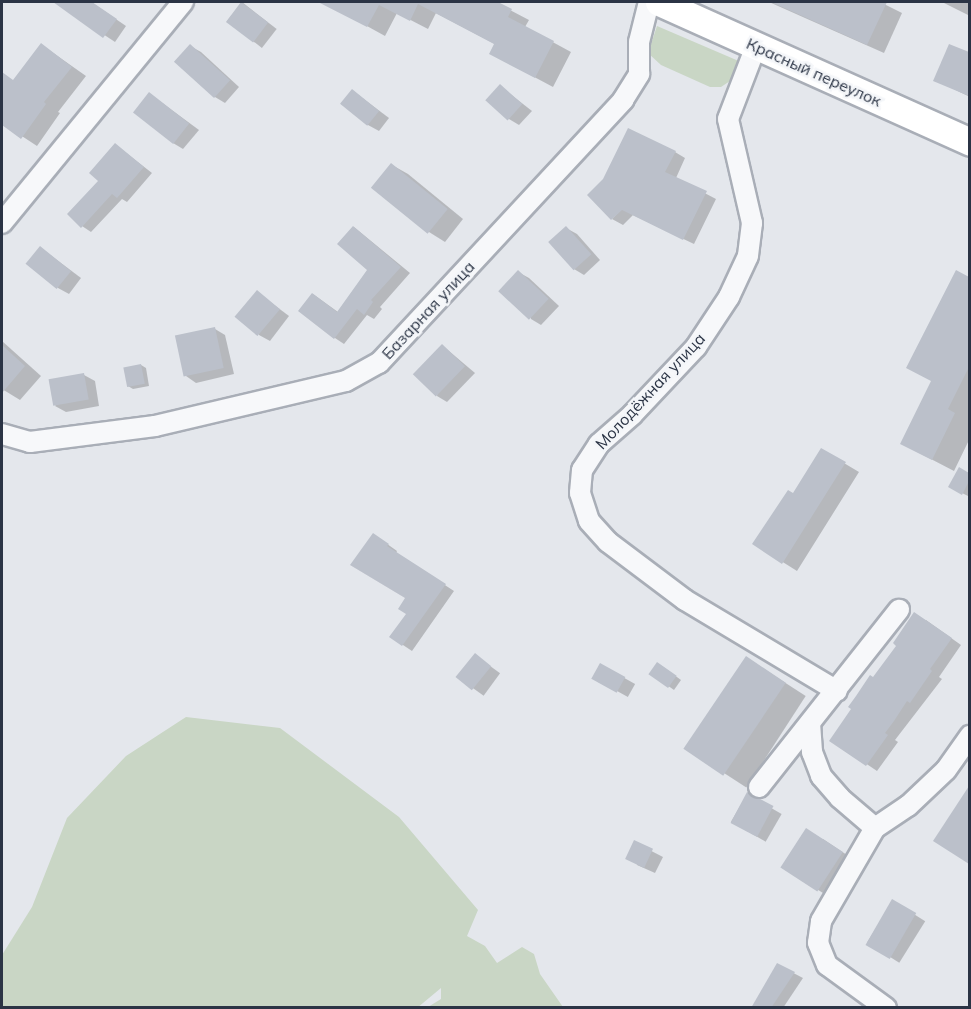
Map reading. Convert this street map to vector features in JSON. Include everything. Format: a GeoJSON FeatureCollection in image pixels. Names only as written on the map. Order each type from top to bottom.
{"type":"FeatureCollection","features":[{"type":"Feature","properties":{"kind":"main road","name":"Красный переулок"},"geometry":{"type":"LineString","coordinates":[[659,2],[969,142]]}},
{"type":"Feature","properties":{"kind":"street"},"geometry":{"type":"LineString","coordinates":[[2,223],[183,2]]}},
{"type":"Feature","properties":{"kind":"street","name":"Базарная улица"},"geometry":{"type":"LineString","coordinates":[[2,434],[30,442],[155,426],[346,381],[379,363],[623,100],[639,74],[639,42],[649,2]]}},
{"type":"Feature","properties":{"kind":"street","name":"Молодёжная улица"},"geometry":{"type":"LineString","coordinates":[[756,46],[728,119],[752,223],[748,256],[729,297],[696,347],[633,415],[599,444],[582,470],[580,493],[589,521],[616,548],[686,600],[837,691]]}},
{"type":"Feature","properties":{"kind":"street"},"geometry":{"type":"LineString","coordinates":[[759,787],[899,610]]}},
{"type":"Feature","properties":{"kind":"street"},"geometry":{"type":"LineString","coordinates":[[810,723],[812,752],[821,776],[840,798],[875,828]]}},
{"type":"Feature","properties":{"kind":"street"},"geometry":{"type":"LineString","coordinates":[[886,1008],[827,965],[818,943],[821,921],[875,828],[908,806],[946,770],[969,736]]}},
{"type":"Feature","properties":{"kind":"green space"},"geometry":{"type":"Polygon","coordinates":[[[657,26],[741,62],[739,75],[721,87],[710,87],[661,65],[648,53],[657,26]]]}},
{"type":"Feature","properties":{"kind":"green space"},"geometry":{"type":"Polygon","coordinates":[[[186,717],[280,728],[399,817],[478,910],[467,936],[485,946],[497,963],[522,947],[534,954],[540,974],[563,1007],[428,1007],[441,999],[441,988],[417,1008],[2,1007],[2,955],[32,907],[67,818],[126,756],[186,717]]]}},
{"type":"Feature","properties":{"kind":"building"},"geometry":{"type":"Polygon","coordinates":[[[53,2],[92,2],[117,19],[103,38],[53,2]]]}},
{"type":"Feature","properties":{"kind":"building"},"geometry":{"type":"Polygon","coordinates":[[[241,2],[268,22],[253,42],[226,22],[241,2]]]}},
{"type":"Feature","properties":{"kind":"building"},"geometry":{"type":"Polygon","coordinates":[[[318,2],[498,2],[512,9],[508,17],[554,41],[535,78],[489,54],[494,44],[418,4],[410,21],[379,5],[367,27],[318,2]]]}},
{"type":"Feature","properties":{"kind":"building"},"geometry":{"type":"Polygon","coordinates":[[[771,2],[887,2],[867,45],[771,2]]]}},
{"type":"Feature","properties":{"kind":"building"},"geometry":{"type":"Polygon","coordinates":[[[41,43],[72,67],[44,102],[46,104],[21,139],[2,125],[2,72],[13,80],[41,43]]]}},
{"type":"Feature","properties":{"kind":"building"},"geometry":{"type":"Polygon","coordinates":[[[190,44],[230,80],[214,98],[174,62],[190,44]]]}},
{"type":"Feature","properties":{"kind":"building"},"geometry":{"type":"Polygon","coordinates":[[[949,44],[969,52],[969,96],[933,81],[949,44]]]}},
{"type":"Feature","properties":{"kind":"building"},"geometry":{"type":"Polygon","coordinates":[[[500,84],[522,104],[508,120],[485,100],[500,84]]]}},
{"type":"Feature","properties":{"kind":"building"},"geometry":{"type":"Polygon","coordinates":[[[352,89],[379,111],[367,126],[340,104],[352,89]]]}},
{"type":"Feature","properties":{"kind":"building"},"geometry":{"type":"Polygon","coordinates":[[[149,92],[189,123],[173,144],[133,112],[149,92]]]}},
{"type":"Feature","properties":{"kind":"building"},"geometry":{"type":"Polygon","coordinates":[[[628,128],[676,151],[665,172],[707,191],[683,240],[622,210],[611,220],[587,195],[603,179],[628,128]]]}},
{"type":"Feature","properties":{"kind":"building"},"geometry":{"type":"Polygon","coordinates":[[[115,143],[144,167],[117,198],[112,194],[81,228],[67,214],[98,181],[89,173],[115,143]]]}},
{"type":"Feature","properties":{"kind":"building"},"geometry":{"type":"Polygon","coordinates":[[[391,163],[448,209],[428,234],[371,188],[391,163]]]}},
{"type":"Feature","properties":{"kind":"building"},"geometry":{"type":"Polygon","coordinates":[[[353,226],[401,267],[371,300],[373,302],[364,315],[357,309],[334,339],[298,311],[312,293],[337,312],[367,270],[337,244],[353,226]]]}},
{"type":"Feature","properties":{"kind":"building"},"geometry":{"type":"Polygon","coordinates":[[[566,226],[591,254],[574,270],[548,242],[566,226]]]}},
{"type":"Feature","properties":{"kind":"building"},"geometry":{"type":"Polygon","coordinates":[[[40,246],[71,271],[57,289],[26,264],[40,246]]]}},
{"type":"Feature","properties":{"kind":"building"},"geometry":{"type":"Polygon","coordinates":[[[518,270],[549,299],[529,320],[498,291],[518,270]]]}},
{"type":"Feature","properties":{"kind":"building"},"geometry":{"type":"Polygon","coordinates":[[[956,270],[969,277],[969,367],[948,409],[955,413],[932,460],[900,444],[931,381],[906,368],[956,270]]]}},
{"type":"Feature","properties":{"kind":"building"},"geometry":{"type":"Polygon","coordinates":[[[257,290],[280,309],[257,336],[235,317],[257,290]]]}},
{"type":"Feature","properties":{"kind":"building"},"geometry":{"type":"Polygon","coordinates":[[[215,327],[224,368],[184,377],[175,336],[215,327]]]}},
{"type":"Feature","properties":{"kind":"building"},"geometry":{"type":"Polygon","coordinates":[[[442,344],[465,366],[436,396],[413,374],[442,344]]]}},
{"type":"Feature","properties":{"kind":"building"},"geometry":{"type":"Polygon","coordinates":[[[2,345],[25,366],[2,393],[2,345]]]}},
{"type":"Feature","properties":{"kind":"building"},"geometry":{"type":"Polygon","coordinates":[[[141,364],[145,384],[127,387],[123,367],[141,364]]]}},
{"type":"Feature","properties":{"kind":"building"},"geometry":{"type":"Polygon","coordinates":[[[84,373],[89,400],[53,406],[49,379],[84,373]]]}},
{"type":"Feature","properties":{"kind":"building"},"geometry":{"type":"Polygon","coordinates":[[[821,448],[846,462],[782,564],[752,544],[788,490],[793,493],[821,448]]]}},
{"type":"Feature","properties":{"kind":"building"},"geometry":{"type":"Polygon","coordinates":[[[959,467],[969,473],[969,481],[962,495],[948,487],[959,467]]]}},
{"type":"Feature","properties":{"kind":"building"},"geometry":{"type":"Polygon","coordinates":[[[373,533],[389,544],[387,546],[446,584],[402,646],[389,637],[406,614],[398,609],[405,598],[350,565],[373,533]]]}},
{"type":"Feature","properties":{"kind":"building"},"geometry":{"type":"Polygon","coordinates":[[[914,612],[952,638],[910,703],[907,701],[885,733],[888,735],[866,766],[829,741],[851,709],[848,707],[870,675],[873,677],[896,646],[893,643],[914,612]]]}},
{"type":"Feature","properties":{"kind":"building"},"geometry":{"type":"Polygon","coordinates":[[[475,653],[491,666],[472,690],[455,677],[475,653]]]}},
{"type":"Feature","properties":{"kind":"building"},"geometry":{"type":"Polygon","coordinates":[[[746,656],[786,683],[723,776],[683,749],[746,656]]]}},
{"type":"Feature","properties":{"kind":"building"},"geometry":{"type":"Polygon","coordinates":[[[657,662],[677,676],[668,688],[648,674],[657,662]]]}},
{"type":"Feature","properties":{"kind":"building"},"geometry":{"type":"Polygon","coordinates":[[[600,663],[625,677],[617,693],[591,679],[600,663]]]}},
{"type":"Feature","properties":{"kind":"building"},"geometry":{"type":"Polygon","coordinates":[[[969,786],[969,864],[933,841],[969,786]]]}},
{"type":"Feature","properties":{"kind":"building"},"geometry":{"type":"Polygon","coordinates":[[[747,792],[773,806],[757,837],[731,823],[747,792]]]}},
{"type":"Feature","properties":{"kind":"building"},"geometry":{"type":"Polygon","coordinates":[[[806,828],[843,852],[817,891],[780,867],[806,828]]]}},
{"type":"Feature","properties":{"kind":"building"},"geometry":{"type":"Polygon","coordinates":[[[634,840],[653,849],[644,868],[625,859],[634,840]]]}},
{"type":"Feature","properties":{"kind":"building"},"geometry":{"type":"Polygon","coordinates":[[[892,899],[916,913],[890,959],[866,945],[892,899]]]}},
{"type":"Feature","properties":{"kind":"building"},"geometry":{"type":"Polygon","coordinates":[[[777,963],[795,972],[771,1008],[751,1008],[777,963]]]}}]}
